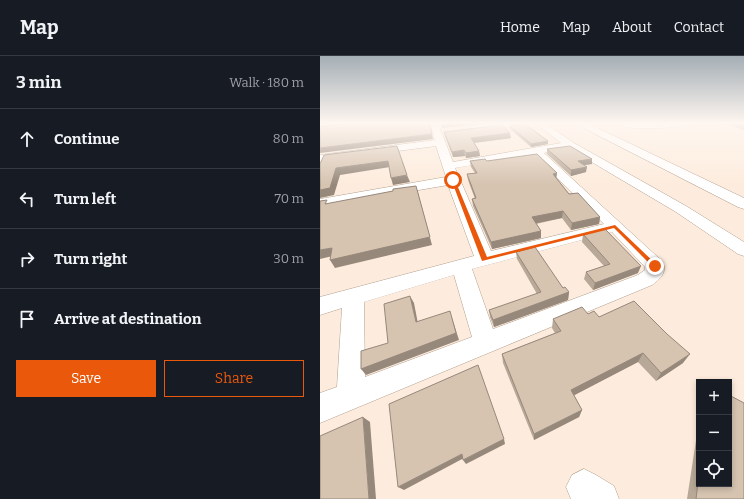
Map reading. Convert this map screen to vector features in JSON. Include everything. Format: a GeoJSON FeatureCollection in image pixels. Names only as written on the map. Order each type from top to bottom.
{"type":"FeatureCollection","features":[{"type":"Feature","properties":{"kind":"highway"},"geometry":{"type":"LineString","coordinates":[[621,144],[744,204]]}},
{"type":"Feature","properties":{"kind":"highway"},"geometry":{"type":"LineString","coordinates":[[637,144],[744,193]]}},
{"type":"Feature","properties":{"kind":"street"},"geometry":{"type":"LineString","coordinates":[[320,158],[348,150],[380,144]]}},
{"type":"Feature","properties":{"kind":"street"},"geometry":{"type":"LineString","coordinates":[[442,144],[453,180],[485,259]]}},
{"type":"Feature","properties":{"kind":"street"},"geometry":{"type":"LineString","coordinates":[[448,166],[570,145],[681,208],[744,250]]}},
{"type":"Feature","properties":{"kind":"street"},"geometry":{"type":"LineString","coordinates":[[320,408],[645,280],[654,273],[655,266],[536,151]]}},
{"type":"Feature","properties":{"kind":"street"},"geometry":{"type":"LineString","coordinates":[[320,203],[453,180]]}},
{"type":"Feature","properties":{"kind":"street"},"geometry":{"type":"LineString","coordinates":[[320,306],[485,259],[615,226]]}},
{"type":"Feature","properties":{"kind":"street"},"geometry":{"type":"LineString","coordinates":[[461,266],[486,342]]}},
{"type":"Feature","properties":{"kind":"street"},"geometry":{"type":"LineString","coordinates":[[351,396],[353,297]]}},
{"type":"Feature","properties":{"kind":"building"},"geometry":{"type":"Polygon","coordinates":[[[320,144],[355,144],[320,148],[320,144]]]}},
{"type":"Feature","properties":{"kind":"building"},"geometry":{"type":"Polygon","coordinates":[[[449,144],[474,144],[479,151],[466,153],[464,150],[452,152],[449,144]]]}},
{"type":"Feature","properties":{"kind":"building"},"geometry":{"type":"Polygon","coordinates":[[[397,146],[407,175],[391,178],[388,161],[336,168],[330,188],[320,190],[320,164],[324,155],[397,146]]]}},
{"type":"Feature","properties":{"kind":"building"},"geometry":{"type":"Polygon","coordinates":[[[570,146],[592,159],[578,161],[587,167],[571,170],[547,149],[570,146]]]}},
{"type":"Feature","properties":{"kind":"building"},"geometry":{"type":"Polygon","coordinates":[[[537,154],[557,173],[553,174],[569,194],[578,193],[600,217],[572,223],[563,211],[532,217],[541,231],[491,242],[472,199],[476,198],[467,174],[477,173],[470,161],[485,159],[487,161],[537,154]]]}},
{"type":"Feature","properties":{"kind":"building"},"geometry":{"type":"Polygon","coordinates":[[[416,186],[430,237],[330,260],[332,248],[320,250],[320,201],[327,200],[325,204],[393,191],[393,189],[416,186]]]}},
{"type":"Feature","properties":{"kind":"building"},"geometry":{"type":"Polygon","coordinates":[[[605,229],[641,266],[595,283],[586,272],[610,264],[583,234],[605,229]]]}},
{"type":"Feature","properties":{"kind":"building"},"geometry":{"type":"Polygon","coordinates":[[[535,247],[563,288],[565,287],[569,292],[493,320],[489,310],[541,292],[516,252],[535,247]]]}},
{"type":"Feature","properties":{"kind":"building"},"geometry":{"type":"Polygon","coordinates":[[[410,296],[416,322],[450,311],[456,333],[361,369],[361,351],[388,343],[384,304],[410,296]]]}},
{"type":"Feature","properties":{"kind":"building"},"geometry":{"type":"Polygon","coordinates":[[[634,301],[667,334],[690,354],[661,373],[643,353],[571,390],[582,410],[534,434],[502,354],[561,331],[553,319],[582,307],[588,314],[594,311],[599,317],[634,301]]]}},
{"type":"Feature","properties":{"kind":"building"},"geometry":{"type":"Polygon","coordinates":[[[478,365],[504,439],[463,460],[462,454],[398,487],[389,404],[478,365]]]}},
{"type":"Feature","properties":{"kind":"building"},"geometry":{"type":"Polygon","coordinates":[[[732,397],[744,403],[744,499],[696,499],[697,487],[732,487],[732,397]]]}},
{"type":"Feature","properties":{"kind":"building"},"geometry":{"type":"Polygon","coordinates":[[[363,417],[369,499],[320,499],[320,436],[363,417]]]}},
{"type":"Feature","properties":{"kind":"route"},"geometry":{"type":"LineString","coordinates":[[453,180],[485,259],[615,226],[655,266]]}}]}
